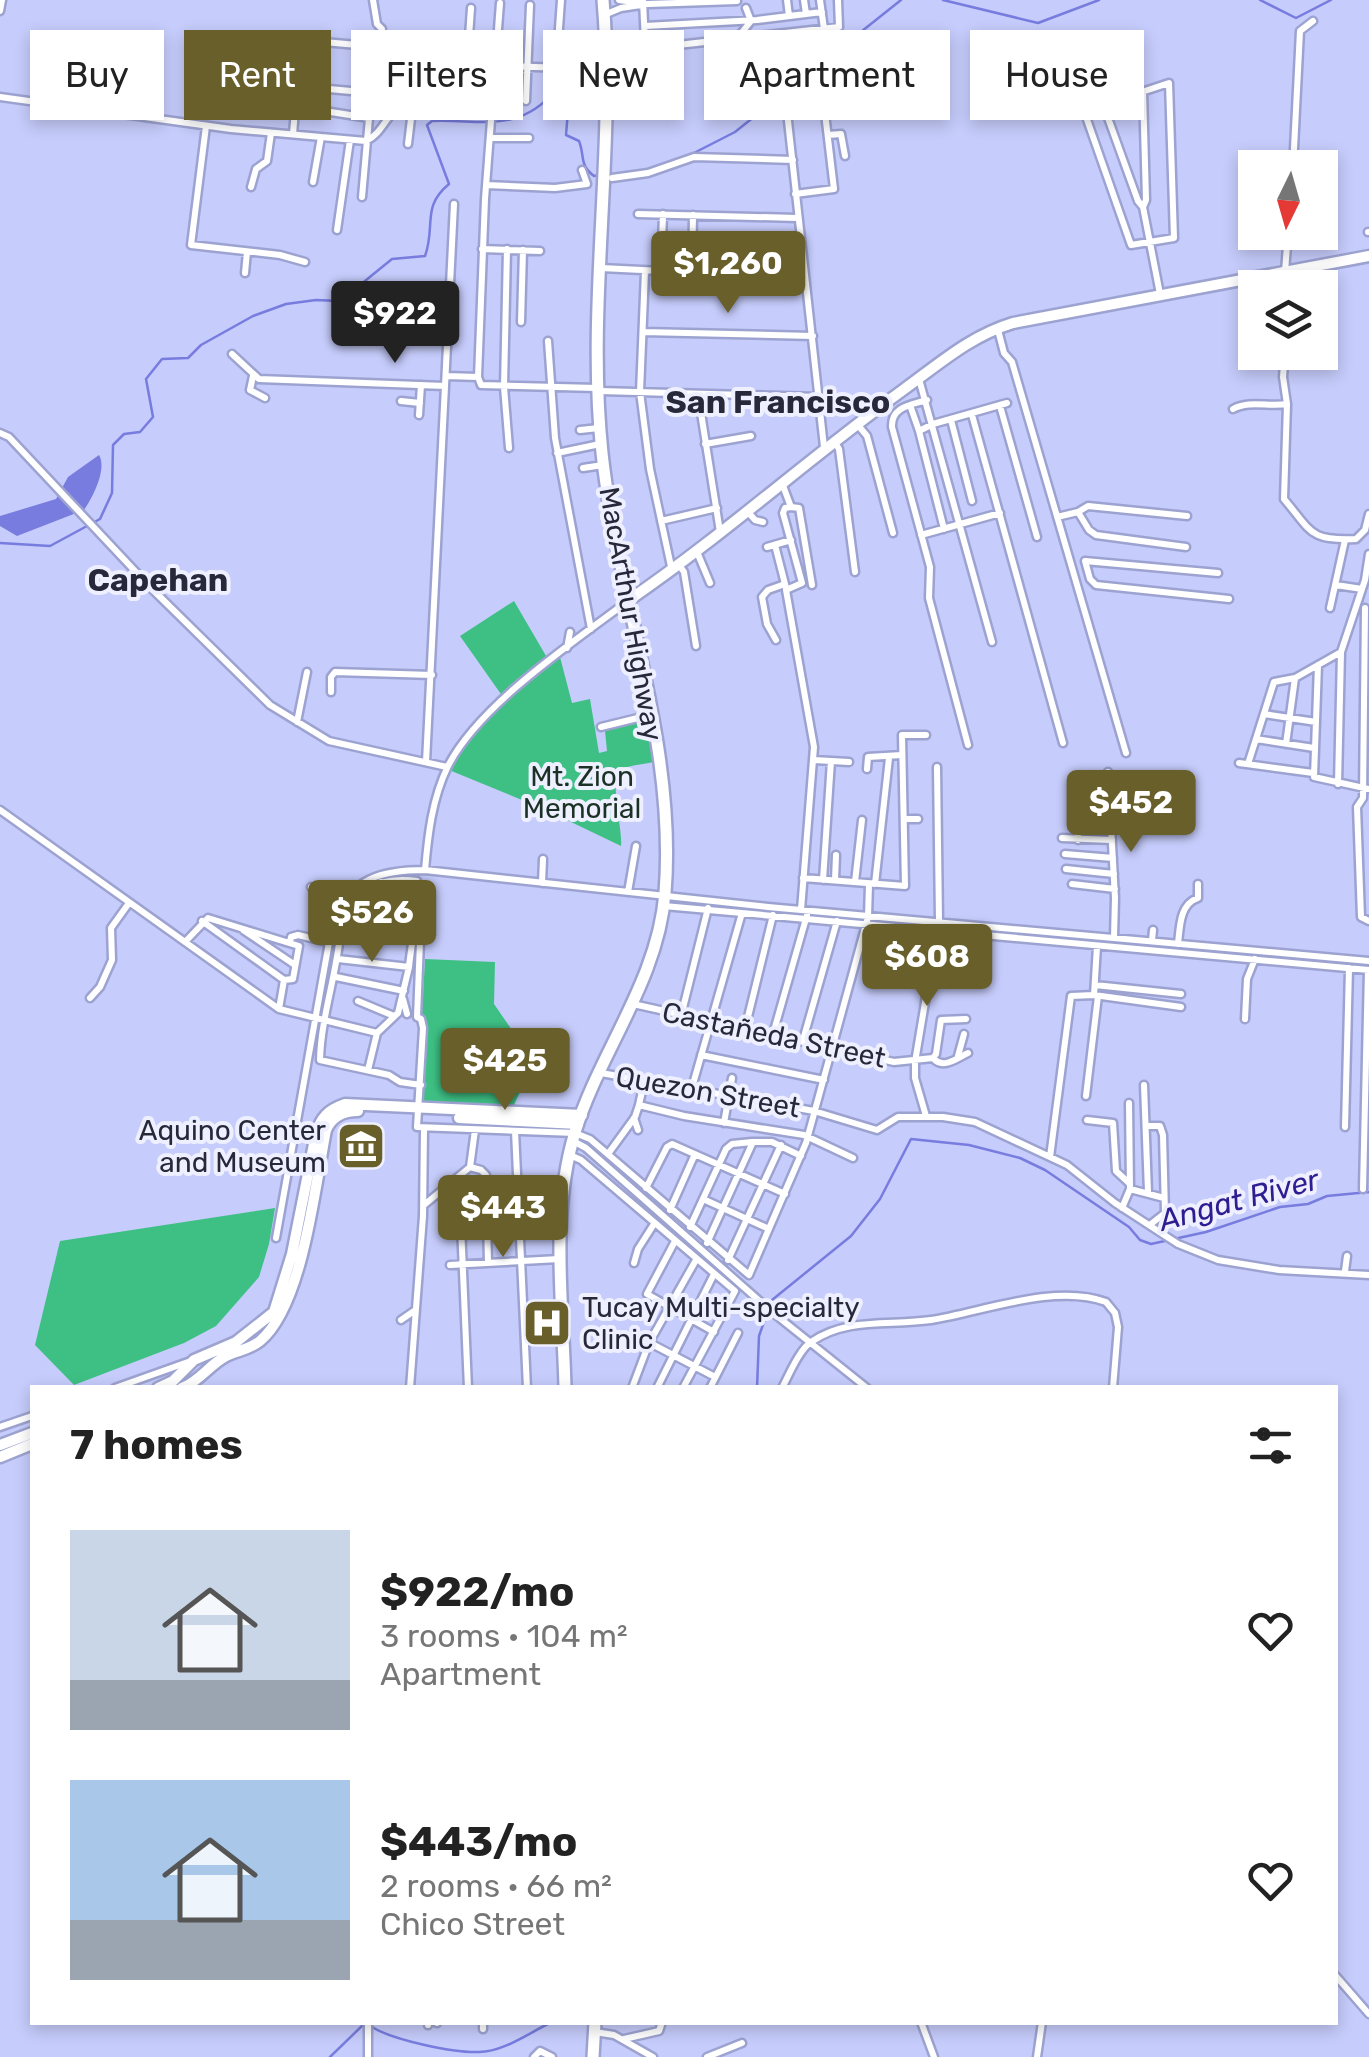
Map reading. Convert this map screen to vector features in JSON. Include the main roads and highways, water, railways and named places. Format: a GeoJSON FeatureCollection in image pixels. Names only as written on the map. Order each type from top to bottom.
{"type":"FeatureCollection","features":[{"type":"Feature","properties":{"kind":"highway","name":"MacArthur Highway"},"geometry":{"type":"LineString","coordinates":[[565,1385],[560,1259],[561,1204],[569,1155],[577,1128],[650,962],[664,901],[667,824],[600,428],[606,176],[603,0]]}},
{"type":"Feature","properties":{"kind":"highway"},"geometry":{"type":"LineString","coordinates":[[593,2057],[595,2027]]}},
{"type":"Feature","properties":{"kind":"main road"},"geometry":{"type":"LineString","coordinates":[[629,600],[697,552],[970,340],[997,328],[1369,256]]}},
{"type":"Feature","properties":{"kind":"main road"},"geometry":{"type":"LineString","coordinates":[[164,1385],[194,1360],[236,1342],[274,1312],[292,1254],[316,1134],[320,1121],[330,1110],[344,1104],[577,1128]]}},
{"type":"Feature","properties":{"kind":"main road"},"geometry":{"type":"LineString","coordinates":[[187,1385],[224,1358],[253,1346],[281,1318],[306,1236],[326,1130],[332,1120],[348,1111],[418,1113]]}},
{"type":"Feature","properties":{"kind":"main road"},"geometry":{"type":"LineString","coordinates":[[0,1444],[30,1433]]}},
{"type":"Feature","properties":{"kind":"main road"},"geometry":{"type":"LineString","coordinates":[[0,1457],[30,1445]]}},
{"type":"Feature","properties":{"kind":"water"},"geometry":{"type":"Polygon","coordinates":[[[99,455],[100,474],[84,510],[17,536],[0,526],[0,516],[56,499],[68,477],[99,455]]]}},
{"type":"Feature","properties":{"kind":"waterway"},"geometry":{"type":"LineString","coordinates":[[690,155],[735,132],[901,0]]}},
{"type":"Feature","properties":{"kind":"waterway"},"geometry":{"type":"LineString","coordinates":[[943,0],[1038,23],[1099,0]]}},
{"type":"Feature","properties":{"kind":"waterway"},"geometry":{"type":"LineString","coordinates":[[1260,0],[1296,18],[1331,0]]}},
{"type":"Feature","properties":{"kind":"waterway"},"geometry":{"type":"LineString","coordinates":[[0,543],[50,546],[100,519],[112,493],[113,445],[124,434],[140,432],[153,417],[146,379],[162,359],[188,358],[201,345],[253,316],[286,304],[339,301],[352,296],[392,259],[425,256],[432,209],[449,184],[427,125],[432,121],[513,119],[541,105],[555,91],[564,92],[568,111],[566,135],[579,141],[589,172],[600,175]]}},
{"type":"Feature","properties":{"kind":"waterway","name":"Angat River"},"geometry":{"type":"LineString","coordinates":[[757,1385],[759,1336],[772,1300],[851,1236],[880,1199],[911,1139],[969,1145],[1020,1158],[1045,1170],[1129,1227],[1140,1240],[1151,1244],[1206,1232],[1280,1207],[1308,1204],[1327,1196],[1369,1192]]}},
{"type":"Feature","properties":{"kind":"waterway","name":"Angat River"},"geometry":{"type":"LineString","coordinates":[[330,2057],[363,2025]]}},
{"type":"Feature","properties":{"kind":"waterway","name":"Angat River"},"geometry":{"type":"LineString","coordinates":[[372,2027],[424,2045],[479,2052],[507,2045],[546,2025]]}},
{"type":"Feature","properties":{"kind":"place","name":"Aquino Center and Museum"},"geometry":{"type":"Point","coordinates":[361,1146]}},
{"type":"Feature","properties":{"kind":"place","name":"Tucay Multi-specialty Clinic"},"geometry":{"type":"Point","coordinates":[547,1323]}},
{"type":"Feature","properties":{"kind":"district","name":"San Francisco"},"geometry":{"type":"Point","coordinates":[778,402]}},
{"type":"Feature","properties":{"kind":"district","name":"Capehan"},"geometry":{"type":"Point","coordinates":[158,580]}},
{"type":"Feature","properties":{"kind":"park label","name":"Mt. Zion Memorial"},"geometry":{"type":"Point","coordinates":[582,792]}}]}
